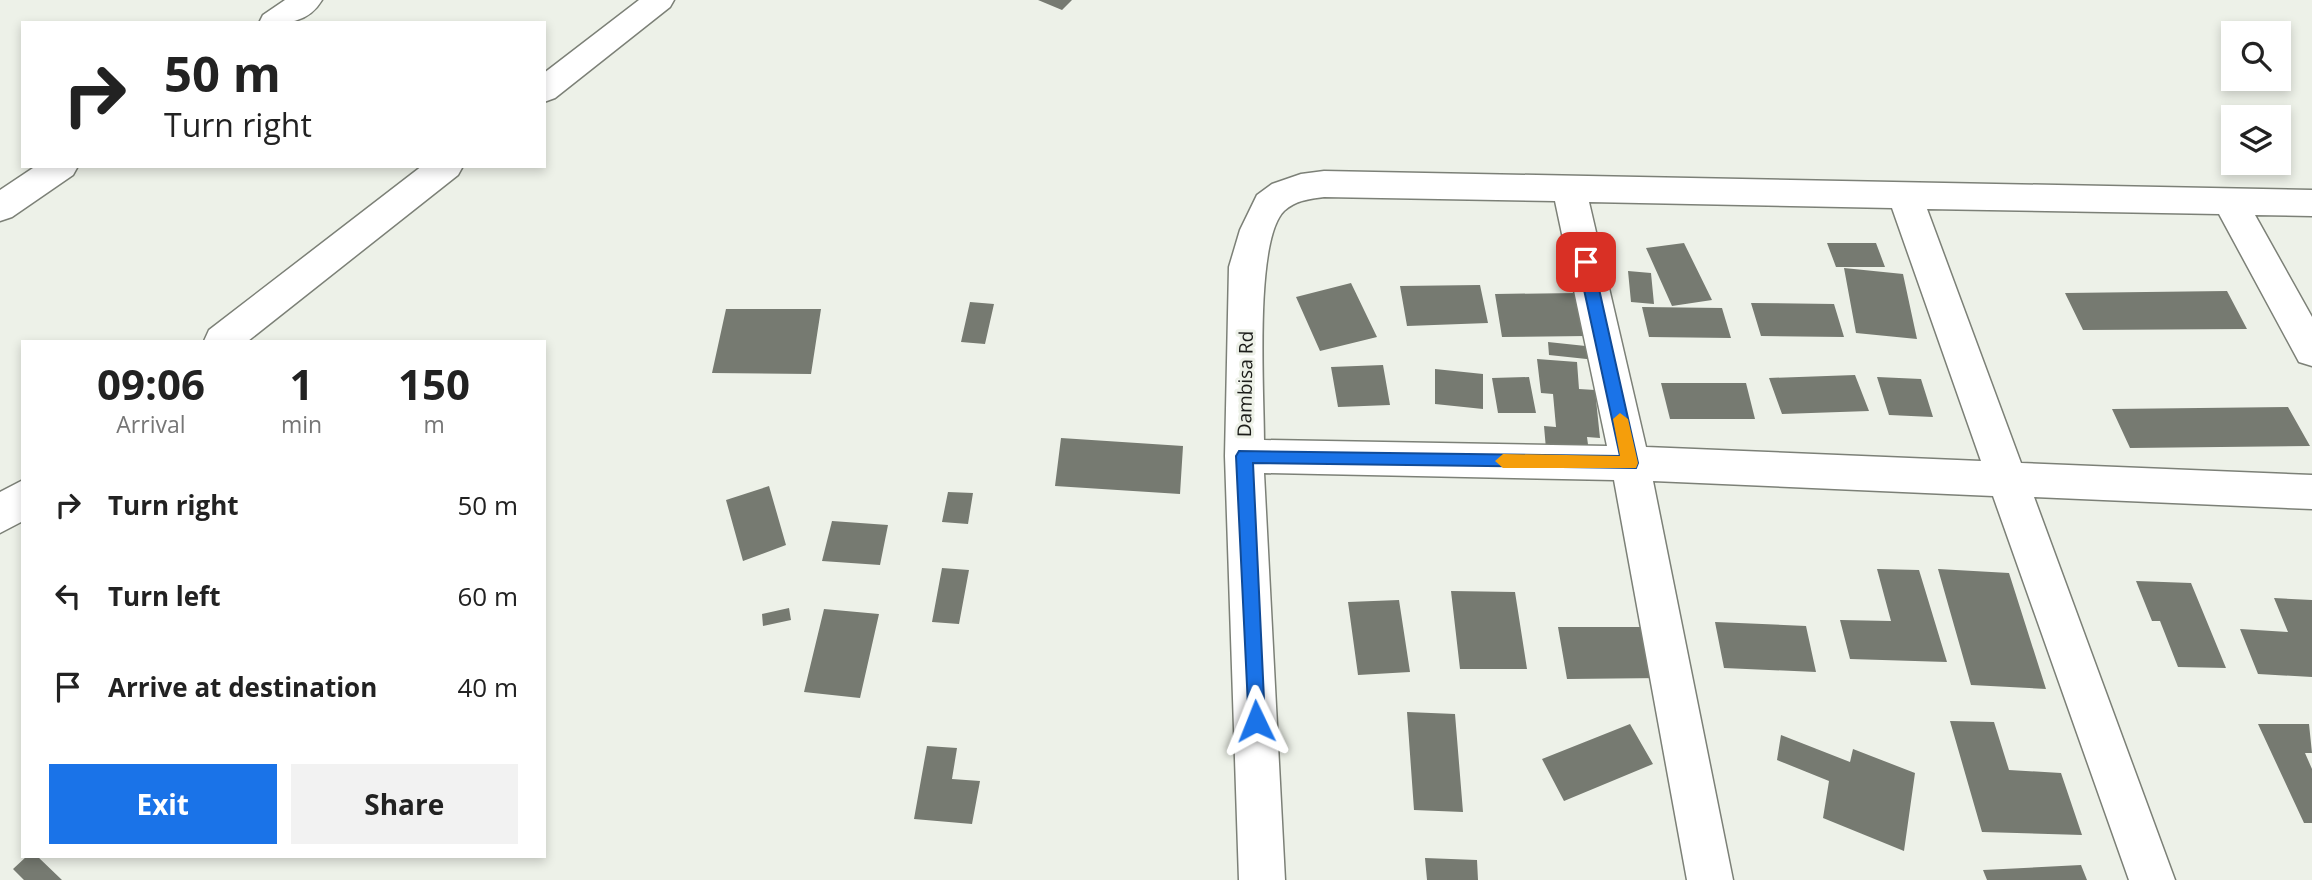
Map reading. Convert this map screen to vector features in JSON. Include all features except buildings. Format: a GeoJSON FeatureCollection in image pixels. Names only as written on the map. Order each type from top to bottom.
{"type":"FeatureCollection","features":[{"type":"Feature","properties":{"kind":"street"},"geometry":{"type":"LineString","coordinates":[[277,21],[307,0]]}},
{"type":"Feature","properties":{"kind":"street"},"geometry":{"type":"LineString","coordinates":[[546,88],[659,0]]}},
{"type":"Feature","properties":{"kind":"street"},"geometry":{"type":"LineString","coordinates":[[0,208],[58,168]]}},
{"type":"Feature","properties":{"kind":"street"},"geometry":{"type":"LineString","coordinates":[[223,340],[443,168]]}},
{"type":"Feature","properties":{"kind":"street","name":"Dambisa Rd"},"geometry":{"type":"LineString","coordinates":[[1262,880],[1244,456],[1247,267],[1256,230],[1269,204],[1284,193],[1324,184],[1569,187]]}},
{"type":"Feature","properties":{"kind":"street"},"geometry":{"type":"LineString","coordinates":[[1710,880],[1630,463],[1569,187],[2231,204],[2312,203]]}},
{"type":"Feature","properties":{"kind":"street"},"geometry":{"type":"LineString","coordinates":[[1905,196],[2152,880]]}},
{"type":"Feature","properties":{"kind":"street"},"geometry":{"type":"LineString","coordinates":[[2231,204],[2312,351]]}},
{"type":"Feature","properties":{"kind":"street"},"geometry":{"type":"LineString","coordinates":[[1244,456],[1630,463],[2312,492]]}},
{"type":"Feature","properties":{"kind":"street"},"geometry":{"type":"LineString","coordinates":[[0,515],[21,499]]}},
{"type":"Feature","properties":{"kind":"slow traffic"},"geometry":{"type":"LineString","coordinates":[[1503,461],[1630,463],[1620,419]]}},
{"type":"Feature","properties":{"kind":"route"},"geometry":{"type":"LineString","coordinates":[[1256,721],[1244,456],[1630,463],[1586,262]]}}]}
